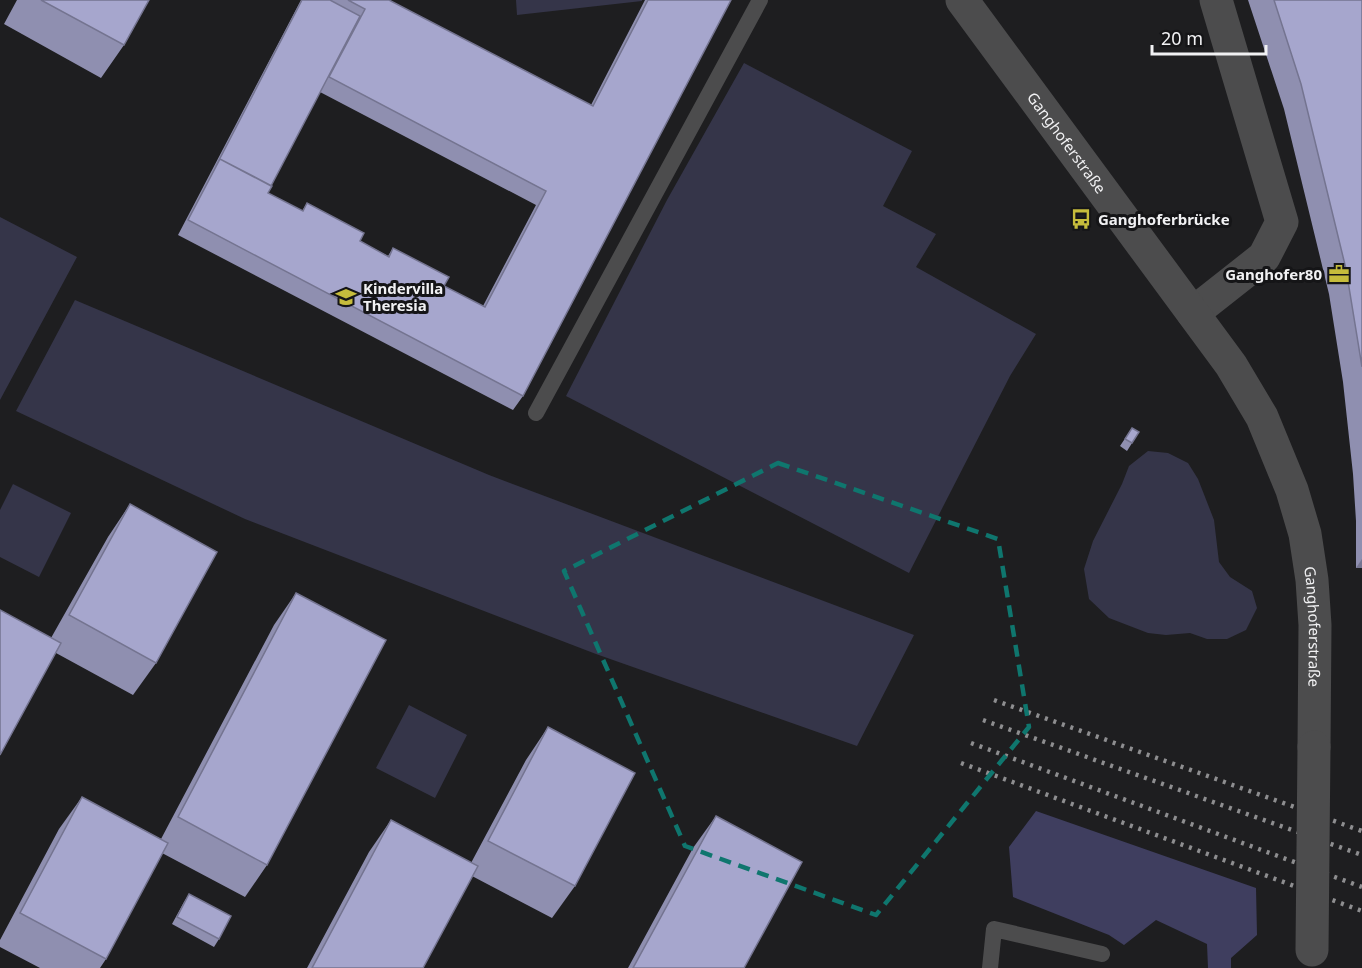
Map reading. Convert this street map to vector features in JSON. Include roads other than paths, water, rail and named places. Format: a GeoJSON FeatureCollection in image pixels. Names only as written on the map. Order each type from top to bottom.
{"type":"FeatureCollection","features":[{"type":"Feature","properties":{"kind":"street","name":"Ganghoferstraße"},"geometry":{"type":"LineString","coordinates":[[962,0],[1232,365],[1262,417],[1292,490],[1305,534],[1312,580],[1315,625],[1312,959]]}},
{"type":"Feature","properties":{"kind":"street"},"geometry":{"type":"LineString","coordinates":[[1193,313],[1264,257],[1282,222],[1216,0]]}},
{"type":"Feature","properties":{"kind":"lane"},"geometry":{"type":"LineString","coordinates":[[536,413],[760,0]]}},
{"type":"Feature","properties":{"kind":"lane"},"geometry":{"type":"LineString","coordinates":[[990,968],[994,929],[1102,954]]}},
{"type":"Feature","properties":{"kind":"railway"},"geometry":{"type":"LineString","coordinates":[[994,700],[1362,831]]}},
{"type":"Feature","properties":{"kind":"railway"},"geometry":{"type":"LineString","coordinates":[[983,720],[1362,855]]}},
{"type":"Feature","properties":{"kind":"railway"},"geometry":{"type":"LineString","coordinates":[[971,743],[1362,887]]}},
{"type":"Feature","properties":{"kind":"railway"},"geometry":{"type":"LineString","coordinates":[[961,763],[1362,911]]}},
{"type":"Feature","properties":{"kind":"place","name":"Ganghoferbrücke"},"geometry":{"type":"Point","coordinates":[1081,219]}},
{"type":"Feature","properties":{"kind":"place","name":"Ganghofer80"},"geometry":{"type":"Point","coordinates":[1339,274]}},
{"type":"Feature","properties":{"kind":"place","name":"Kindervilla Theresia"},"geometry":{"type":"Point","coordinates":[346,297]}}]}
